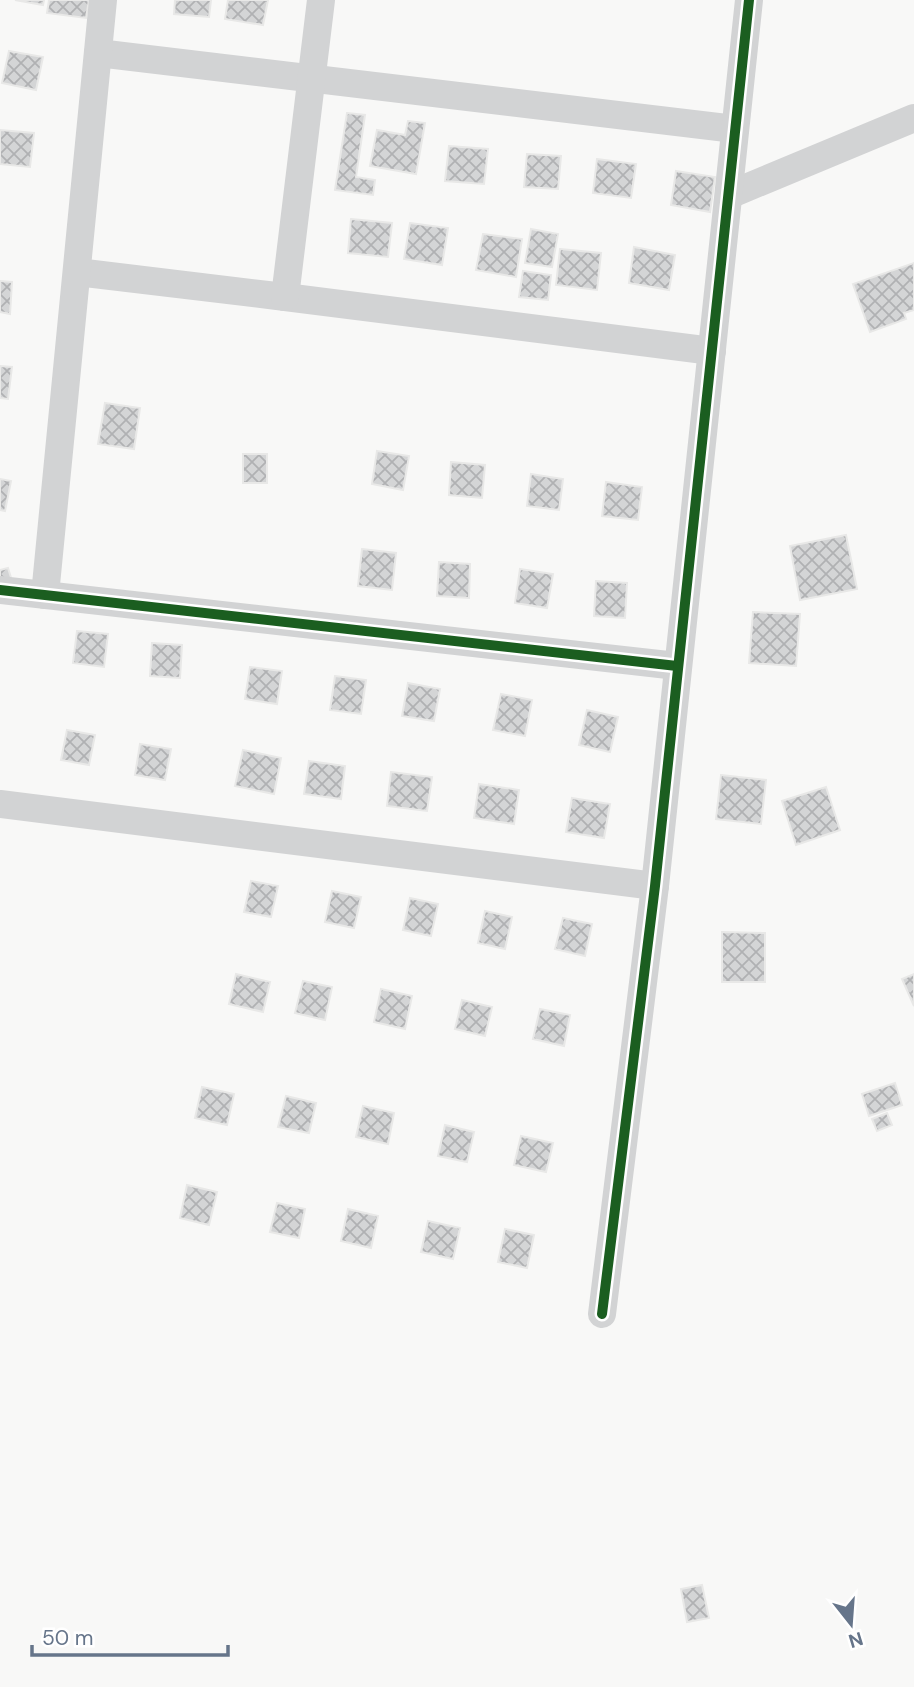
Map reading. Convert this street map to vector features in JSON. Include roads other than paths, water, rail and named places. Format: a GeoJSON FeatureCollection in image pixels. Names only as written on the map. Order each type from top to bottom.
{"type":"FeatureCollection","features":[{"type":"Feature","properties":{"kind":"street"},"geometry":{"type":"LineString","coordinates":[[46,595],[103,0]]}},
{"type":"Feature","properties":{"kind":"street"},"geometry":{"type":"LineString","coordinates":[[285,297],[321,0]]}},
{"type":"Feature","properties":{"kind":"street"},"geometry":{"type":"LineString","coordinates":[[602,1314],[655,886],[749,0]]}},
{"type":"Feature","properties":{"kind":"street"},"geometry":{"type":"LineString","coordinates":[[98,52],[735,129]]}},
{"type":"Feature","properties":{"kind":"street"},"geometry":{"type":"LineString","coordinates":[[729,195],[914,118]]}},
{"type":"Feature","properties":{"kind":"street"},"geometry":{"type":"LineString","coordinates":[[77,272],[712,351]]}},
{"type":"Feature","properties":{"kind":"street"},"geometry":{"type":"LineString","coordinates":[[0,590],[677,666]]}},
{"type":"Feature","properties":{"kind":"street"},"geometry":{"type":"LineString","coordinates":[[0,804],[655,886]]}}]}
